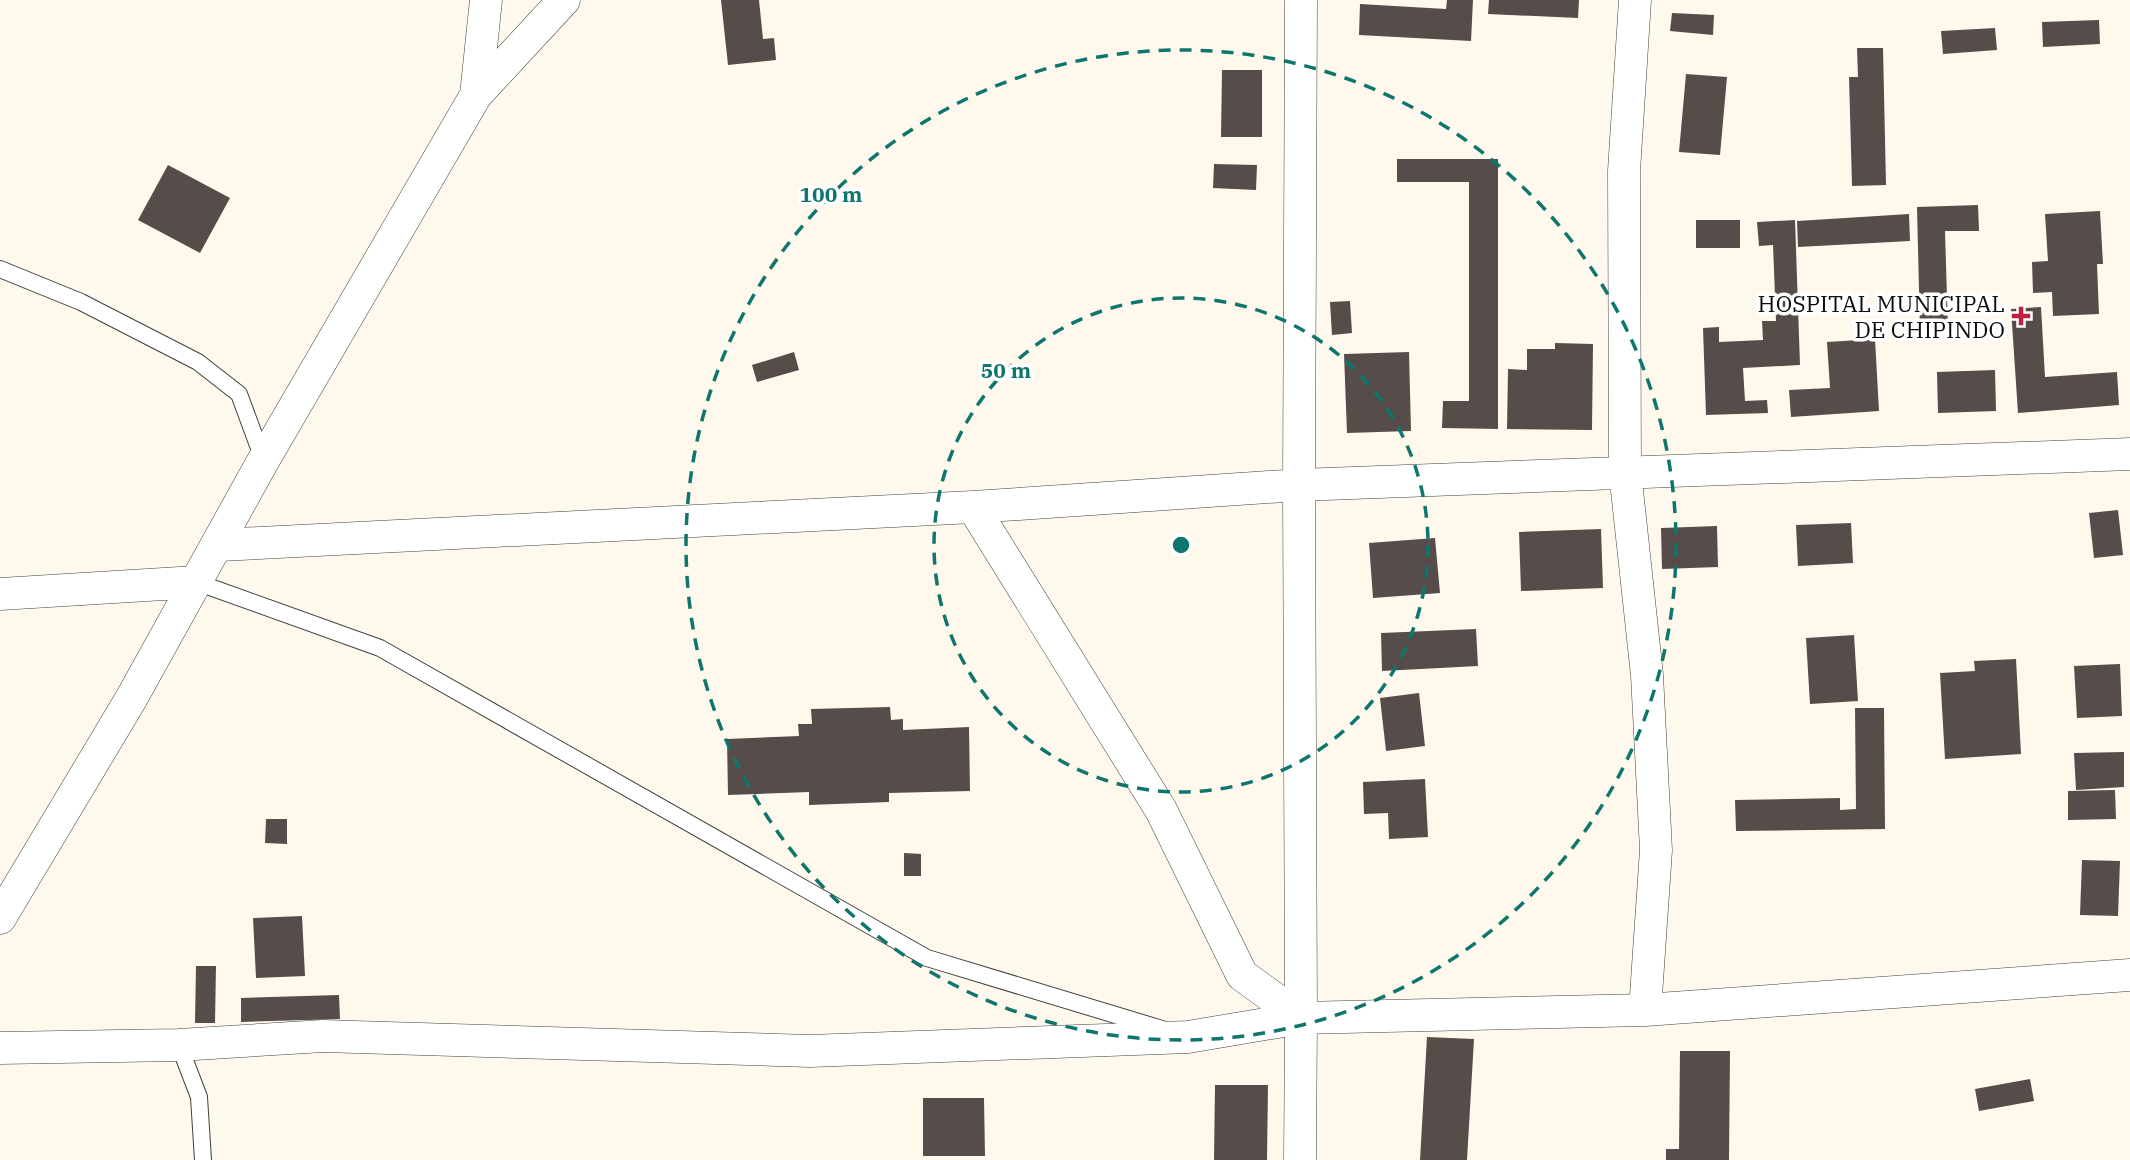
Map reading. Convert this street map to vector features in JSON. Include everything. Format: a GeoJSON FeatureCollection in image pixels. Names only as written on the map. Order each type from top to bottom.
{"type":"FeatureCollection","features":[{"type":"Feature","properties":{"kind":"street"},"geometry":{"type":"LineString","coordinates":[[476,95],[486,0]]}},
{"type":"Feature","properties":{"kind":"street"},"geometry":{"type":"LineString","coordinates":[[0,918],[131,699],[264,461],[476,95],[564,0]]}},
{"type":"Feature","properties":{"kind":"street"},"geometry":{"type":"LineString","coordinates":[[1300,1160],[1301,0]]}},
{"type":"Feature","properties":{"kind":"street"},"geometry":{"type":"LineString","coordinates":[[1635,0],[1624,171],[1625,472],[1647,674],[1656,850],[1644,1010]]}},
{"type":"Feature","properties":{"kind":"street"},"geometry":{"type":"LineString","coordinates":[[219,545],[973,507],[1299,485],[2130,454]]}},
{"type":"Feature","properties":{"kind":"street"},"geometry":{"type":"LineString","coordinates":[[973,507],[1161,810],[1242,975],[1301,1018]]}},
{"type":"Feature","properties":{"kind":"street"},"geometry":{"type":"LineString","coordinates":[[0,594],[196,582]]}},
{"type":"Feature","properties":{"kind":"street"},"geometry":{"type":"LineString","coordinates":[[0,1048],[179,1045],[323,1036],[810,1051],[1188,1037],[1301,1018],[1644,1010],[2130,975]]}},
{"type":"Feature","properties":{"kind":"lane"},"geometry":{"type":"LineString","coordinates":[[0,269],[81,302],[198,362],[239,394],[264,461]]}},
{"type":"Feature","properties":{"kind":"lane"},"geometry":{"type":"LineString","coordinates":[[196,582],[380,648],[927,958],[1188,1037]]}},
{"type":"Feature","properties":{"kind":"lane"},"geometry":{"type":"LineString","coordinates":[[179,1045],[199,1097],[203,1160]]}},
{"type":"Feature","properties":{"kind":"building"},"geometry":{"type":"Polygon","coordinates":[[[721,0],[759,0],[763,39],[774,38],[776,60],[728,65],[721,0]]]}},
{"type":"Feature","properties":{"kind":"building"},"geometry":{"type":"Polygon","coordinates":[[[1447,0],[1473,0],[1471,41],[1359,35],[1360,4],[1446,9],[1447,0]]]}},
{"type":"Feature","properties":{"kind":"building"},"geometry":{"type":"Polygon","coordinates":[[[1489,0],[1579,0],[1578,18],[1488,14],[1489,0]]]}},
{"type":"Feature","properties":{"kind":"building"},"geometry":{"type":"Polygon","coordinates":[[[1672,13],[1714,15],[1713,35],[1670,31],[1672,13]]]}},
{"type":"Feature","properties":{"kind":"building"},"geometry":{"type":"Polygon","coordinates":[[[2099,20],[2100,44],[2043,47],[2042,22],[2099,20]]]}},
{"type":"Feature","properties":{"kind":"building"},"geometry":{"type":"Polygon","coordinates":[[[1995,28],[1997,50],[1943,54],[1941,31],[1995,28]]]}},
{"type":"Feature","properties":{"kind":"building"},"geometry":{"type":"Polygon","coordinates":[[[1857,48],[1883,48],[1886,185],[1852,186],[1849,77],[1858,77],[1857,48]]]}},
{"type":"Feature","properties":{"kind":"building"},"geometry":{"type":"Polygon","coordinates":[[[1222,70],[1262,70],[1262,137],[1221,137],[1222,70]]]}},
{"type":"Feature","properties":{"kind":"building"},"geometry":{"type":"Polygon","coordinates":[[[1686,74],[1727,77],[1720,155],[1679,152],[1686,74]]]}},
{"type":"Feature","properties":{"kind":"building"},"geometry":{"type":"Polygon","coordinates":[[[1397,159],[1498,159],[1498,429],[1442,428],[1443,401],[1469,401],[1469,182],[1397,182],[1397,159]]]}},
{"type":"Feature","properties":{"kind":"building"},"geometry":{"type":"Polygon","coordinates":[[[1214,164],[1257,165],[1256,190],[1213,188],[1214,164]]]}},
{"type":"Feature","properties":{"kind":"building"},"geometry":{"type":"Polygon","coordinates":[[[168,165],[230,198],[200,253],[138,220],[168,165]]]}},
{"type":"Feature","properties":{"kind":"building"},"geometry":{"type":"Polygon","coordinates":[[[1978,205],[1979,231],[1945,231],[1948,330],[1920,331],[1917,207],[1978,205]]]}},
{"type":"Feature","properties":{"kind":"building"},"geometry":{"type":"Polygon","coordinates":[[[2100,211],[2103,264],[2097,264],[2099,314],[2053,316],[2052,292],[2033,293],[2032,262],[2048,261],[2045,214],[2100,211]]]}},
{"type":"Feature","properties":{"kind":"building"},"geometry":{"type":"Polygon","coordinates":[[[1909,214],[1910,241],[1798,247],[1797,221],[1909,214]]]}},
{"type":"Feature","properties":{"kind":"building"},"geometry":{"type":"Polygon","coordinates":[[[1696,220],[1740,220],[1740,248],[1696,248],[1696,220]]]}},
{"type":"Feature","properties":{"kind":"building"},"geometry":{"type":"Polygon","coordinates":[[[1795,220],[1800,365],[1743,368],[1745,401],[1767,400],[1768,413],[1706,415],[1703,328],[1719,327],[1719,342],[1763,340],[1762,321],[1776,321],[1773,245],[1759,246],[1757,222],[1795,220]]]}},
{"type":"Feature","properties":{"kind":"building"},"geometry":{"type":"Polygon","coordinates":[[[1350,301],[1352,333],[1332,335],[1330,302],[1350,301]]]}},
{"type":"Feature","properties":{"kind":"building"},"geometry":{"type":"Polygon","coordinates":[[[2041,307],[2045,377],[2117,372],[2119,405],[2018,413],[2011,309],[2041,307]]]}},
{"type":"Feature","properties":{"kind":"building"},"geometry":{"type":"Polygon","coordinates":[[[1875,339],[1879,411],[1791,417],[1789,390],[1830,388],[1827,342],[1875,339]]]}},
{"type":"Feature","properties":{"kind":"building"},"geometry":{"type":"Polygon","coordinates":[[[1555,343],[1593,344],[1592,430],[1507,429],[1508,369],[1527,370],[1527,349],[1555,349],[1555,343]]]}},
{"type":"Feature","properties":{"kind":"building"},"geometry":{"type":"Polygon","coordinates":[[[794,352],[799,370],[757,382],[752,365],[794,352]]]}},
{"type":"Feature","properties":{"kind":"building"},"geometry":{"type":"Polygon","coordinates":[[[1409,352],[1411,431],[1347,433],[1344,354],[1409,352]]]}},
{"type":"Feature","properties":{"kind":"building"},"geometry":{"type":"Polygon","coordinates":[[[1995,370],[1996,411],[1938,413],[1937,372],[1995,370]]]}},
{"type":"Feature","properties":{"kind":"building"},"geometry":{"type":"Polygon","coordinates":[[[2118,510],[2123,555],[2094,558],[2089,513],[2118,510]]]}},
{"type":"Feature","properties":{"kind":"building"},"geometry":{"type":"Polygon","coordinates":[[[1851,523],[1853,563],[1798,566],[1796,525],[1851,523]]]}},
{"type":"Feature","properties":{"kind":"building"},"geometry":{"type":"Polygon","coordinates":[[[1717,526],[1718,567],[1662,569],[1661,528],[1717,526]]]}},
{"type":"Feature","properties":{"kind":"building"},"geometry":{"type":"Polygon","coordinates":[[[1601,529],[1603,588],[1521,591],[1519,532],[1601,529]]]}},
{"type":"Feature","properties":{"kind":"building"},"geometry":{"type":"Polygon","coordinates":[[[1435,538],[1440,593],[1373,598],[1369,543],[1435,538]]]}},
{"type":"Feature","properties":{"kind":"building"},"geometry":{"type":"Polygon","coordinates":[[[1476,629],[1478,666],[1382,671],[1381,633],[1476,629]]]}},
{"type":"Feature","properties":{"kind":"building"},"geometry":{"type":"Polygon","coordinates":[[[1854,635],[1858,701],[1810,704],[1806,638],[1854,635]]]}},
{"type":"Feature","properties":{"kind":"building"},"geometry":{"type":"Polygon","coordinates":[[[2016,659],[2021,754],[1945,759],[1940,673],[1975,671],[1974,661],[2016,659]]]}},
{"type":"Feature","properties":{"kind":"building"},"geometry":{"type":"Polygon","coordinates":[[[2120,664],[2122,716],[2077,718],[2074,666],[2120,664]]]}},
{"type":"Feature","properties":{"kind":"building"},"geometry":{"type":"Polygon","coordinates":[[[1419,693],[1425,746],[1386,751],[1380,698],[1419,693]]]}},
{"type":"Feature","properties":{"kind":"building"},"geometry":{"type":"Polygon","coordinates":[[[890,707],[891,720],[903,719],[903,730],[969,727],[970,791],[889,793],[889,802],[809,805],[809,792],[728,795],[727,739],[799,736],[798,724],[812,724],[811,709],[890,707]]]}},
{"type":"Feature","properties":{"kind":"building"},"geometry":{"type":"Polygon","coordinates":[[[1855,708],[1884,708],[1885,829],[1736,831],[1735,800],[1840,798],[1840,810],[1856,809],[1855,708]]]}},
{"type":"Feature","properties":{"kind":"building"},"geometry":{"type":"Polygon","coordinates":[[[2124,752],[2124,787],[2076,790],[2074,753],[2124,752]]]}},
{"type":"Feature","properties":{"kind":"building"},"geometry":{"type":"Polygon","coordinates":[[[1425,779],[1428,837],[1389,839],[1388,813],[1364,814],[1363,782],[1425,779]]]}},
{"type":"Feature","properties":{"kind":"building"},"geometry":{"type":"Polygon","coordinates":[[[2115,790],[2116,819],[2068,820],[2068,791],[2115,790]]]}},
{"type":"Feature","properties":{"kind":"building"},"geometry":{"type":"Polygon","coordinates":[[[266,819],[287,819],[287,844],[265,843],[266,819]]]}},
{"type":"Feature","properties":{"kind":"building"},"geometry":{"type":"Polygon","coordinates":[[[904,853],[921,854],[921,876],[904,876],[904,853]]]}},
{"type":"Feature","properties":{"kind":"building"},"geometry":{"type":"Polygon","coordinates":[[[2082,860],[2120,861],[2118,916],[2080,915],[2082,860]]]}},
{"type":"Feature","properties":{"kind":"building"},"geometry":{"type":"Polygon","coordinates":[[[302,916],[305,976],[256,978],[253,918],[302,916]]]}},
{"type":"Feature","properties":{"kind":"building"},"geometry":{"type":"Polygon","coordinates":[[[196,966],[216,966],[215,1023],[195,1023],[196,966]]]}},
{"type":"Feature","properties":{"kind":"building"},"geometry":{"type":"Polygon","coordinates":[[[339,995],[340,1019],[241,1022],[241,998],[339,995]]]}},
{"type":"Feature","properties":{"kind":"building"},"geometry":{"type":"Polygon","coordinates":[[[1427,1037],[1474,1039],[1467,1160],[1420,1160],[1427,1037]]]}},
{"type":"Feature","properties":{"kind":"building"},"geometry":{"type":"Polygon","coordinates":[[[1680,1051],[1730,1051],[1729,1160],[1666,1160],[1666,1149],[1679,1149],[1680,1051]]]}},
{"type":"Feature","properties":{"kind":"building"},"geometry":{"type":"Polygon","coordinates":[[[2030,1079],[2034,1101],[1979,1111],[1975,1089],[2030,1079]]]}},
{"type":"Feature","properties":{"kind":"building"},"geometry":{"type":"Polygon","coordinates":[[[1215,1085],[1268,1085],[1267,1160],[1214,1160],[1215,1085]]]}},
{"type":"Feature","properties":{"kind":"building"},"geometry":{"type":"Polygon","coordinates":[[[923,1098],[984,1098],[985,1156],[923,1156],[923,1098]]]}},
{"type":"Feature","properties":{"kind":"place","name":"HOSPITAL MUNICIPAL DE CHIPINDO"},"geometry":{"type":"Point","coordinates":[2021,316]}}]}
